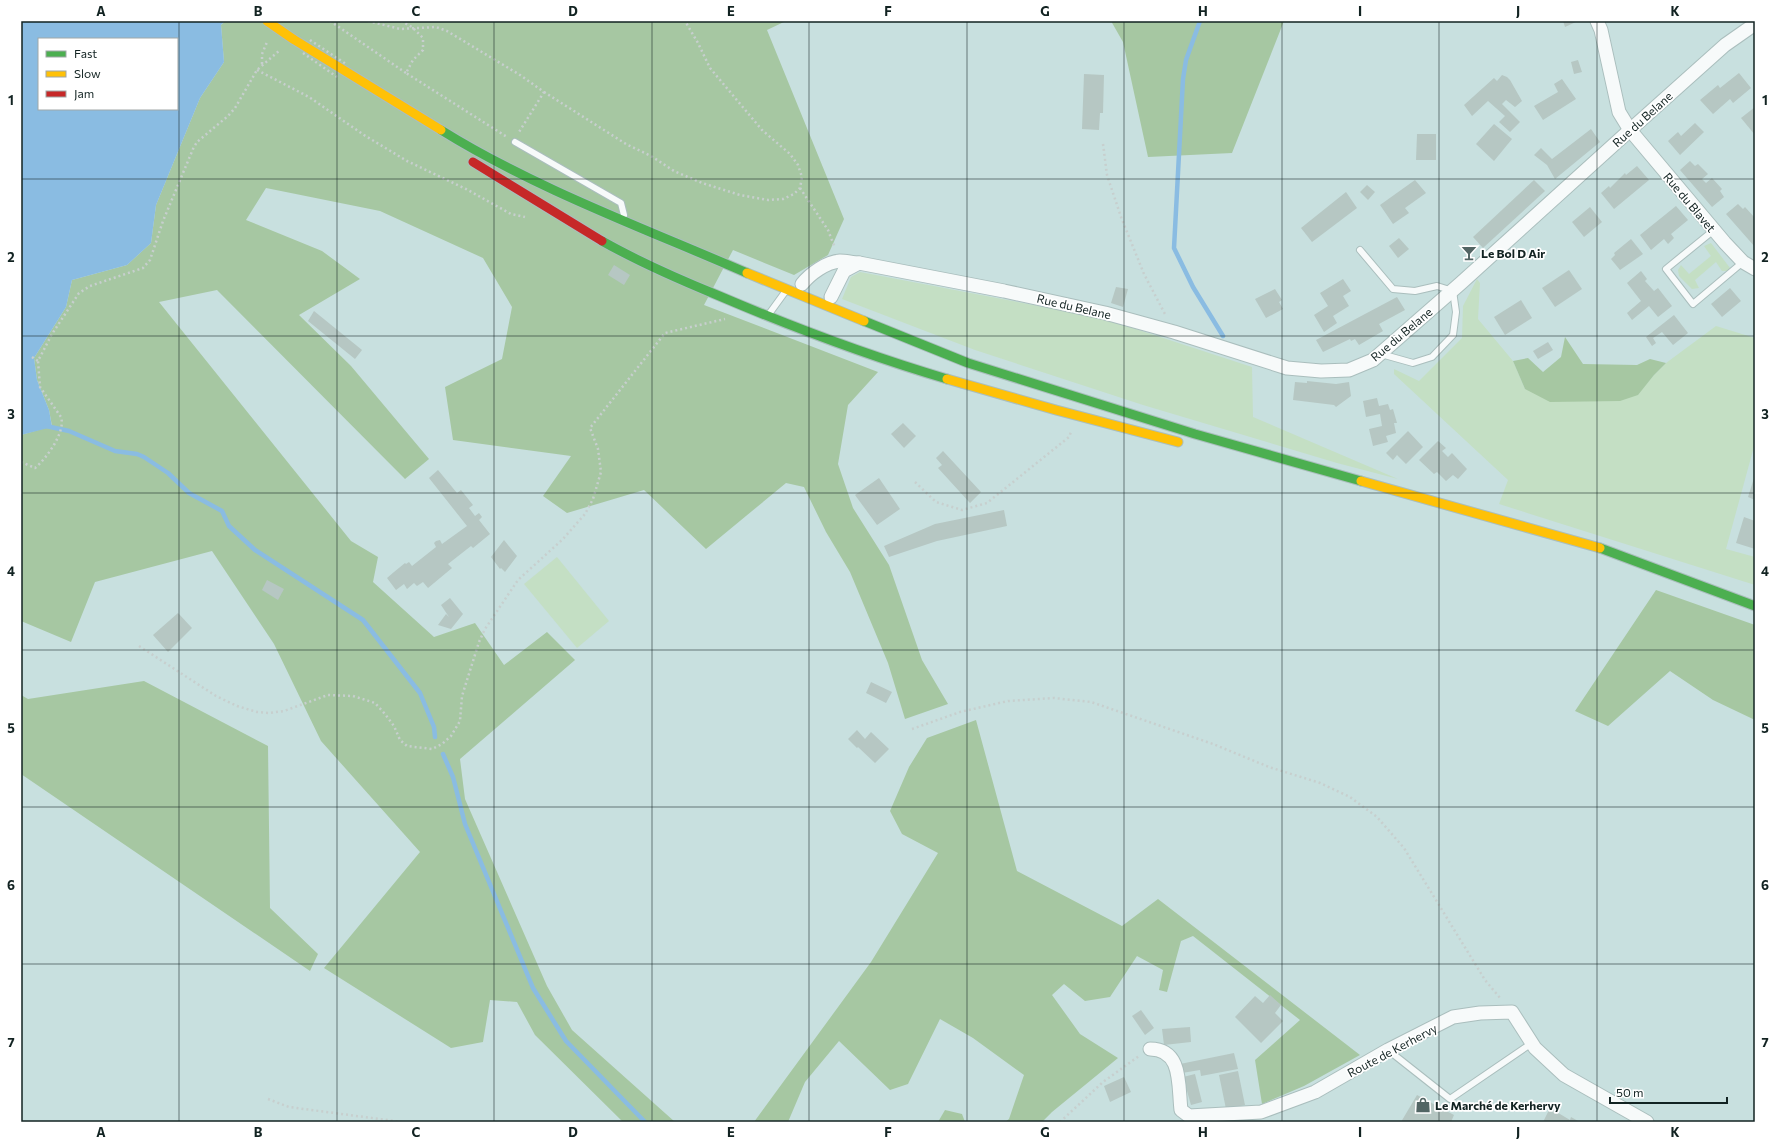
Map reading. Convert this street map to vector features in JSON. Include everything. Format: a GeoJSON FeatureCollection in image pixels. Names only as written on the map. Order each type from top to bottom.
{"type":"FeatureCollection","features":[{"type":"Feature","properties":{"kind":"main road"},"geometry":{"type":"LineString","coordinates":[[267,21],[403,118]]}},
{"type":"Feature","properties":{"kind":"main road"},"geometry":{"type":"LineString","coordinates":[[293,39],[475,151],[574,198],[787,289],[968,362],[1195,434],[1603,549],[1755,606]]}},
{"type":"Feature","properties":{"kind":"main road"},"geometry":{"type":"LineString","coordinates":[[463,156],[576,226],[625,254],[767,317],[820,338],[878,358],[1078,417],[1187,444]]}},
{"type":"Feature","properties":{"kind":"main road"},"geometry":{"type":"LineString","coordinates":[[1280,468],[1529,536],[1734,598]]}},
{"type":"Feature","properties":{"kind":"street","name":"Rue du Blavet"},"geometry":{"type":"LineString","coordinates":[[1597,21],[1601,30],[1619,112],[1630,130],[1714,230],[1743,262],[1755,269]]}},
{"type":"Feature","properties":{"kind":"street","name":"Rue du Belane"},"geometry":{"type":"LineString","coordinates":[[802,284],[814,272],[833,262],[841,261],[859,263],[1004,291],[1105,313],[1174,332],[1287,368],[1320,371],[1349,370],[1373,360],[1725,45],[1754,27]]}},
{"type":"Feature","properties":{"kind":"street"},"geometry":{"type":"LineString","coordinates":[[831,297],[844,271],[859,263]]}},
{"type":"Feature","properties":{"kind":"street"},"geometry":{"type":"LineString","coordinates":[[1512,1012],[1532,1043],[1564,1075],[1647,1122]]}},
{"type":"Feature","properties":{"kind":"street","name":"Route de Kerhervy"},"geometry":{"type":"LineString","coordinates":[[1150,1049],[1160,1049],[1169,1055],[1176,1067],[1181,1110],[1190,1116],[1260,1112],[1315,1092],[1388,1050],[1454,1017],[1512,1012]]}},
{"type":"Feature","properties":{"kind":"lane"},"geometry":{"type":"LineString","coordinates":[[515,142],[621,203],[626,220]]}},
{"type":"Feature","properties":{"kind":"lane"},"geometry":{"type":"LineString","coordinates":[[1714,230],[1666,269],[1693,304],[1743,262]]}},
{"type":"Feature","properties":{"kind":"lane"},"geometry":{"type":"LineString","coordinates":[[1360,250],[1393,289],[1415,291],[1437,286],[1453,290],[1456,312],[1453,335],[1432,357],[1413,363],[1380,354]]}},
{"type":"Feature","properties":{"kind":"lane"},"geometry":{"type":"LineString","coordinates":[[767,317],[787,289]]}},
{"type":"Feature","properties":{"kind":"lane"},"geometry":{"type":"LineString","coordinates":[[1388,1050],[1450,1099],[1532,1043]]}},
{"type":"Feature","properties":{"kind":"path"},"geometry":{"type":"LineString","coordinates":[[330,21],[406,73],[515,142],[524,123],[544,92]]}},
{"type":"Feature","properties":{"kind":"path"},"geometry":{"type":"LineString","coordinates":[[368,21],[400,29],[436,27],[447,30],[520,74],[544,92],[626,144],[651,156],[674,171],[702,183],[740,195],[768,200],[783,199],[794,194],[800,188],[802,177],[798,165],[790,154],[762,130],[710,68],[685,21]]}},
{"type":"Feature","properties":{"kind":"path"},"geometry":{"type":"LineString","coordinates":[[401,21],[423,38],[423,50],[418,57],[413,60],[406,73]]}},
{"type":"Feature","properties":{"kind":"path"},"geometry":{"type":"LineString","coordinates":[[262,64],[262,54],[269,38]]}},
{"type":"Feature","properties":{"kind":"path"},"geometry":{"type":"LineString","coordinates":[[308,38],[346,64]]}},
{"type":"Feature","properties":{"kind":"path"},"geometry":{"type":"LineString","coordinates":[[21,462],[35,468],[41,464],[57,440],[62,422],[40,387],[38,361],[52,334],[79,293],[90,286],[143,268],[150,260],[162,221],[197,142],[235,108],[262,64],[273,54],[286,48]]}},
{"type":"Feature","properties":{"kind":"path"},"geometry":{"type":"LineString","coordinates":[[257,70],[308,97],[364,135],[407,161],[466,189],[511,214],[533,218]]}},
{"type":"Feature","properties":{"kind":"path"},"geometry":{"type":"LineString","coordinates":[[1103,144],[1107,175],[1121,217],[1144,274],[1174,332]]}},
{"type":"Feature","properties":{"kind":"path"},"geometry":{"type":"LineString","coordinates":[[800,188],[828,230],[841,261]]}},
{"type":"Feature","properties":{"kind":"path"},"geometry":{"type":"LineString","coordinates":[[139,646],[216,696],[236,706],[257,712],[269,713],[284,710],[328,694],[353,696],[374,703],[385,714],[394,726],[400,740],[407,746],[432,749],[442,744],[451,736],[460,722],[462,696],[479,642],[485,629],[518,580],[563,539],[585,514],[593,498],[601,472],[598,449],[590,428],[665,333],[730,318]]}},
{"type":"Feature","properties":{"kind":"path"},"geometry":{"type":"LineString","coordinates":[[32,357],[38,361]]}},
{"type":"Feature","properties":{"kind":"path"},"geometry":{"type":"LineString","coordinates":[[915,482],[936,502],[962,510],[987,503],[1069,437],[1078,417]]}},
{"type":"Feature","properties":{"kind":"path"},"geometry":{"type":"LineString","coordinates":[[912,729],[960,712],[1008,701],[1054,698],[1091,702],[1213,744],[1269,767],[1320,783],[1350,797],[1377,817],[1404,848],[1485,980],[1512,1012]]}},
{"type":"Feature","properties":{"kind":"path"},"geometry":{"type":"LineString","coordinates":[[1060,1122],[1103,1082],[1150,1049]]}},
{"type":"Feature","properties":{"kind":"path"},"geometry":{"type":"LineString","coordinates":[[268,1099],[289,1107],[402,1122]]}},
{"type":"Feature","properties":{"kind":"green space"},"geometry":{"type":"Polygon","coordinates":[[[225,21],[786,21],[767,30],[844,219],[828,255],[794,275],[733,250],[704,305],[878,372],[848,405],[838,464],[853,508],[889,565],[922,660],[948,704],[905,719],[888,663],[850,572],[826,532],[804,487],[786,483],[706,549],[644,490],[567,513],[543,496],[571,456],[453,440],[445,387],[502,359],[512,307],[483,258],[380,211],[266,188],[246,220],[322,251],[360,279],[299,315],[351,366],[429,459],[405,479],[217,290],[159,302],[351,541],[378,557],[373,582],[434,637],[475,623],[504,665],[547,632],[575,660],[460,759],[465,799],[547,986],[572,1030],[675,1122],[623,1122],[535,1035],[517,1002],[490,1000],[483,1042],[451,1048],[324,968],[420,852],[321,741],[274,644],[212,551],[95,582],[71,642],[21,621],[21,435],[52,426],[49,410],[37,380],[34,358],[66,307],[72,280],[127,265],[151,243],[156,205],[200,98],[224,62],[221,25],[225,21]]]}},
{"type":"Feature","properties":{"kind":"green space"},"geometry":{"type":"Polygon","coordinates":[[[1111,21],[1284,21],[1232,153],[1148,157],[1123,42],[1111,21]]]}},
{"type":"Feature","properties":{"kind":"green space"},"geometry":{"type":"Polygon","coordinates":[[[1711,243],[1730,268],[1728,271],[1722,271],[1716,262],[1695,280],[1699,288],[1692,289],[1679,276],[1678,270],[1681,265],[1689,274],[1711,256],[1704,246],[1711,243]]]}},
{"type":"Feature","properties":{"kind":"green space"},"geometry":{"type":"Polygon","coordinates":[[[860,272],[1102,318],[1252,367],[1253,417],[1398,479],[1337,463],[1143,405],[975,350],[842,299],[851,277],[860,272]]]}},
{"type":"Feature","properties":{"kind":"green space"},"geometry":{"type":"Polygon","coordinates":[[[1477,279],[1480,283],[1478,319],[1513,361],[1525,389],[1637,395],[1666,363],[1716,326],[1755,338],[1755,443],[1726,549],[1755,557],[1755,585],[1499,504],[1508,480],[1394,374],[1394,369],[1419,381],[1462,338],[1463,306],[1477,279]]]}},
{"type":"Feature","properties":{"kind":"green space"},"geometry":{"type":"Polygon","coordinates":[[[1565,337],[1583,364],[1637,365],[1650,359],[1666,363],[1638,395],[1620,401],[1550,402],[1525,389],[1513,361],[1528,358],[1543,372],[1561,357],[1565,337]]]}},
{"type":"Feature","properties":{"kind":"green space"},"geometry":{"type":"Polygon","coordinates":[[[557,557],[609,621],[577,648],[524,584],[557,557]]]}},
{"type":"Feature","properties":{"kind":"green space"},"geometry":{"type":"Polygon","coordinates":[[[1656,590],[1755,625],[1755,720],[1713,700],[1670,671],[1608,726],[1575,711],[1656,590]]]}},
{"type":"Feature","properties":{"kind":"green space"},"geometry":{"type":"Polygon","coordinates":[[[144,681],[268,746],[270,908],[318,954],[310,971],[21,774],[21,695],[28,699],[144,681]]]}},
{"type":"Feature","properties":{"kind":"green space"},"geometry":{"type":"Polygon","coordinates":[[[976,720],[1017,871],[1122,926],[1158,899],[1360,1055],[1304,1086],[1262,1104],[1255,1060],[1300,1020],[1193,936],[1181,941],[1167,992],[1159,990],[1163,970],[1137,956],[1110,997],[1085,1001],[1064,984],[1052,995],[1080,1034],[1118,1058],[1052,1112],[1042,1122],[1005,1122],[1009,1119],[1024,1075],[973,1038],[940,1019],[908,1084],[890,1090],[839,1041],[805,1082],[788,1122],[754,1122],[871,962],[938,853],[902,834],[890,811],[909,767],[927,738],[976,720]]]}},
{"type":"Feature","properties":{"kind":"green space"},"geometry":{"type":"Polygon","coordinates":[[[945,1110],[962,1114],[965,1122],[938,1122],[945,1110]]]}},
{"type":"Feature","properties":{"kind":"water"},"geometry":{"type":"Polygon","coordinates":[[[21,21],[225,21],[221,25],[224,62],[200,98],[156,205],[151,243],[127,265],[72,280],[66,307],[34,358],[37,380],[49,410],[52,427],[21,435],[21,21]]]}},
{"type":"Feature","properties":{"kind":"building"},"geometry":{"type":"Polygon","coordinates":[[[1563,21],[1578,21],[1565,27],[1563,21]]]}},
{"type":"Feature","properties":{"kind":"building"},"geometry":{"type":"Polygon","coordinates":[[[1578,60],[1582,72],[1574,74],[1571,62],[1578,60]]]}},
{"type":"Feature","properties":{"kind":"building"},"geometry":{"type":"Polygon","coordinates":[[[1739,73],[1751,88],[1733,103],[1730,99],[1713,114],[1700,100],[1718,85],[1720,88],[1739,73]]]}},
{"type":"Feature","properties":{"kind":"building"},"geometry":{"type":"Polygon","coordinates":[[[1084,74],[1104,75],[1103,113],[1100,113],[1099,130],[1082,129],[1084,74]]]}},
{"type":"Feature","properties":{"kind":"building"},"geometry":{"type":"Polygon","coordinates":[[[1502,75],[1510,80],[1522,101],[1515,107],[1506,100],[1502,104],[1520,122],[1510,132],[1499,122],[1505,116],[1488,101],[1472,116],[1464,105],[1494,78],[1497,81],[1502,75]]]}},
{"type":"Feature","properties":{"kind":"building"},"geometry":{"type":"Polygon","coordinates":[[[1562,79],[1576,99],[1543,120],[1534,106],[1558,92],[1554,84],[1562,79]]]}},
{"type":"Feature","properties":{"kind":"building"},"geometry":{"type":"Polygon","coordinates":[[[1755,107],[1755,135],[1741,118],[1755,107]]]}},
{"type":"Feature","properties":{"kind":"building"},"geometry":{"type":"Polygon","coordinates":[[[1695,123],[1704,132],[1680,155],[1668,141],[1678,132],[1681,136],[1695,123]]]}},
{"type":"Feature","properties":{"kind":"building"},"geometry":{"type":"Polygon","coordinates":[[[1494,124],[1512,139],[1494,161],[1476,144],[1494,124]]]}},
{"type":"Feature","properties":{"kind":"building"},"geometry":{"type":"Polygon","coordinates":[[[1591,129],[1600,142],[1555,179],[1547,165],[1534,155],[1541,148],[1552,159],[1591,129]]]}},
{"type":"Feature","properties":{"kind":"building"},"geometry":{"type":"Polygon","coordinates":[[[1417,134],[1436,134],[1436,160],[1416,160],[1417,134]]]}},
{"type":"Feature","properties":{"kind":"building"},"geometry":{"type":"Polygon","coordinates":[[[1690,161],[1695,166],[1698,164],[1708,174],[1702,179],[1706,183],[1712,178],[1722,189],[1720,191],[1724,197],[1712,207],[1680,170],[1690,161]]]}},
{"type":"Feature","properties":{"kind":"building"},"geometry":{"type":"Polygon","coordinates":[[[1637,166],[1649,180],[1614,209],[1601,193],[1609,186],[1610,188],[1625,173],[1626,175],[1637,166]]]}},
{"type":"Feature","properties":{"kind":"building"},"geometry":{"type":"Polygon","coordinates":[[[1415,180],[1426,193],[1405,208],[1409,213],[1393,224],[1380,205],[1415,180]]]}},
{"type":"Feature","properties":{"kind":"building"},"geometry":{"type":"Polygon","coordinates":[[[1534,180],[1545,191],[1483,248],[1473,237],[1534,180]]]}},
{"type":"Feature","properties":{"kind":"building"},"geometry":{"type":"Polygon","coordinates":[[[1367,185],[1375,192],[1368,200],[1360,192],[1367,185]]]}},
{"type":"Feature","properties":{"kind":"building"},"geometry":{"type":"Polygon","coordinates":[[[1346,192],[1357,208],[1312,242],[1301,228],[1346,192]]]}},
{"type":"Feature","properties":{"kind":"building"},"geometry":{"type":"Polygon","coordinates":[[[1738,204],[1743,209],[1745,207],[1755,218],[1755,247],[1726,214],[1738,204]]]}},
{"type":"Feature","properties":{"kind":"building"},"geometry":{"type":"Polygon","coordinates":[[[1676,206],[1688,220],[1671,234],[1674,238],[1668,244],[1664,239],[1651,250],[1640,235],[1676,206]]]}},
{"type":"Feature","properties":{"kind":"building"},"geometry":{"type":"Polygon","coordinates":[[[1590,207],[1602,222],[1584,237],[1572,222],[1590,207]]]}},
{"type":"Feature","properties":{"kind":"building"},"geometry":{"type":"Polygon","coordinates":[[[1399,238],[1409,249],[1398,258],[1389,246],[1399,238]]]}},
{"type":"Feature","properties":{"kind":"building"},"geometry":{"type":"Polygon","coordinates":[[[1631,239],[1643,254],[1620,270],[1611,259],[1615,255],[1614,253],[1631,239]]]}},
{"type":"Feature","properties":{"kind":"building"},"geometry":{"type":"Polygon","coordinates":[[[614,265],[630,275],[624,285],[608,275],[614,265]]]}},
{"type":"Feature","properties":{"kind":"building"},"geometry":{"type":"Polygon","coordinates":[[[1569,270],[1582,289],[1555,307],[1542,288],[1569,270]]]}},
{"type":"Feature","properties":{"kind":"building"},"geometry":{"type":"Polygon","coordinates":[[[1641,271],[1647,279],[1645,281],[1654,291],[1658,288],[1672,306],[1658,317],[1649,306],[1632,320],[1627,313],[1641,301],[1627,283],[1641,271]]]}},
{"type":"Feature","properties":{"kind":"building"},"geometry":{"type":"Polygon","coordinates":[[[1343,279],[1351,291],[1343,296],[1349,306],[1333,316],[1337,323],[1324,332],[1314,315],[1328,306],[1320,293],[1343,279]]]}},
{"type":"Feature","properties":{"kind":"building"},"geometry":{"type":"Polygon","coordinates":[[[1116,287],[1128,289],[1123,307],[1111,303],[1116,287]]]}},
{"type":"Feature","properties":{"kind":"building"},"geometry":{"type":"Polygon","coordinates":[[[1730,288],[1741,301],[1722,317],[1711,304],[1730,288]]]}},
{"type":"Feature","properties":{"kind":"building"},"geometry":{"type":"Polygon","coordinates":[[[1275,289],[1282,300],[1279,302],[1283,309],[1266,318],[1255,299],[1275,289]]]}},
{"type":"Feature","properties":{"kind":"building"},"geometry":{"type":"Polygon","coordinates":[[[1397,297],[1405,310],[1379,324],[1383,331],[1359,345],[1355,339],[1351,341],[1350,339],[1323,352],[1316,340],[1397,297]]]}},
{"type":"Feature","properties":{"kind":"building"},"geometry":{"type":"Polygon","coordinates":[[[1521,300],[1532,318],[1505,335],[1494,317],[1521,300]]]}},
{"type":"Feature","properties":{"kind":"building"},"geometry":{"type":"Polygon","coordinates":[[[314,311],[362,350],[355,359],[308,321],[314,311]]]}},
{"type":"Feature","properties":{"kind":"building"},"geometry":{"type":"Polygon","coordinates":[[[1674,315],[1688,333],[1673,345],[1662,332],[1653,338],[1656,343],[1652,346],[1646,337],[1674,315]]]}},
{"type":"Feature","properties":{"kind":"building"},"geometry":{"type":"Polygon","coordinates":[[[1548,342],[1553,350],[1538,359],[1533,351],[1548,342]]]}},
{"type":"Feature","properties":{"kind":"building"},"geometry":{"type":"Polygon","coordinates":[[[1307,381],[1336,384],[1349,382],[1351,396],[1336,407],[1334,405],[1293,400],[1295,382],[1307,383],[1307,381]]]}},
{"type":"Feature","properties":{"kind":"building"},"geometry":{"type":"Polygon","coordinates":[[[1377,398],[1379,406],[1388,404],[1390,410],[1393,409],[1397,423],[1394,423],[1396,433],[1386,436],[1388,442],[1373,446],[1369,429],[1382,426],[1380,414],[1366,417],[1363,401],[1377,398]]]}},
{"type":"Feature","properties":{"kind":"building"},"geometry":{"type":"Polygon","coordinates":[[[903,423],[916,436],[904,448],[891,434],[903,423]]]}},
{"type":"Feature","properties":{"kind":"building"},"geometry":{"type":"Polygon","coordinates":[[[1408,431],[1423,447],[1406,464],[1397,455],[1393,460],[1386,453],[1408,431]]]}},
{"type":"Feature","properties":{"kind":"building"},"geometry":{"type":"Polygon","coordinates":[[[1438,441],[1446,448],[1442,451],[1448,457],[1452,453],[1467,469],[1458,479],[1453,475],[1446,481],[1437,472],[1434,474],[1419,460],[1438,441]]]}},
{"type":"Feature","properties":{"kind":"building"},"geometry":{"type":"Polygon","coordinates":[[[943,451],[981,492],[970,503],[938,468],[942,465],[936,458],[943,451]]]}},
{"type":"Feature","properties":{"kind":"building"},"geometry":{"type":"Polygon","coordinates":[[[438,470],[457,493],[461,490],[473,505],[469,508],[475,516],[479,513],[482,517],[479,520],[490,534],[473,548],[471,546],[448,564],[452,568],[428,588],[423,582],[417,586],[414,583],[407,589],[404,584],[396,590],[387,578],[405,563],[406,564],[409,562],[412,566],[436,547],[434,543],[436,541],[440,540],[442,544],[467,526],[429,478],[438,470]]]}},
{"type":"Feature","properties":{"kind":"building"},"geometry":{"type":"Polygon","coordinates":[[[1755,475],[1755,500],[1748,497],[1755,475]]]}},
{"type":"Feature","properties":{"kind":"building"},"geometry":{"type":"Polygon","coordinates":[[[879,478],[900,509],[877,525],[855,495],[879,478]]]}},
{"type":"Feature","properties":{"kind":"building"},"geometry":{"type":"Polygon","coordinates":[[[1004,510],[1007,526],[937,541],[889,557],[884,546],[935,524],[1004,510]]]}},
{"type":"Feature","properties":{"kind":"building"},"geometry":{"type":"Polygon","coordinates":[[[1744,517],[1755,521],[1755,549],[1736,543],[1744,517]]]}},
{"type":"Feature","properties":{"kind":"building"},"geometry":{"type":"Polygon","coordinates":[[[504,540],[517,556],[505,572],[501,568],[500,569],[491,557],[504,540]]]}},
{"type":"Feature","properties":{"kind":"building"},"geometry":{"type":"Polygon","coordinates":[[[267,580],[284,589],[278,600],[262,590],[267,580]]]}},
{"type":"Feature","properties":{"kind":"building"},"geometry":{"type":"Polygon","coordinates":[[[450,598],[463,614],[451,629],[438,625],[446,614],[449,617],[441,605],[450,598]]]}},
{"type":"Feature","properties":{"kind":"building"},"geometry":{"type":"Polygon","coordinates":[[[178,613],[192,628],[168,652],[153,635],[178,613]]]}},
{"type":"Feature","properties":{"kind":"building"},"geometry":{"type":"Polygon","coordinates":[[[871,682],[892,692],[886,703],[866,693],[871,682]]]}},
{"type":"Feature","properties":{"kind":"building"},"geometry":{"type":"Polygon","coordinates":[[[857,730],[865,739],[871,732],[889,749],[875,763],[848,739],[857,730]]]}},
{"type":"Feature","properties":{"kind":"building"},"geometry":{"type":"Polygon","coordinates":[[[1270,995],[1281,1005],[1275,1013],[1283,1021],[1261,1043],[1235,1017],[1255,996],[1263,1003],[1270,995]]]}},
{"type":"Feature","properties":{"kind":"building"},"geometry":{"type":"Polygon","coordinates":[[[1141,1010],[1154,1028],[1145,1035],[1132,1016],[1141,1010]]]}},
{"type":"Feature","properties":{"kind":"building"},"geometry":{"type":"Polygon","coordinates":[[[1190,1027],[1191,1042],[1164,1045],[1162,1029],[1190,1027]]]}},
{"type":"Feature","properties":{"kind":"building"},"geometry":{"type":"Polygon","coordinates":[[[1234,1053],[1238,1069],[1201,1076],[1200,1070],[1182,1073],[1180,1064],[1234,1053]]]}},
{"type":"Feature","properties":{"kind":"building"},"geometry":{"type":"Polygon","coordinates":[[[1238,1071],[1245,1105],[1226,1109],[1219,1075],[1238,1071]]]}},
{"type":"Feature","properties":{"kind":"building"},"geometry":{"type":"Polygon","coordinates":[[[1195,1074],[1202,1102],[1191,1105],[1183,1077],[1195,1074]]]}},
{"type":"Feature","properties":{"kind":"building"},"geometry":{"type":"Polygon","coordinates":[[[1124,1077],[1131,1092],[1110,1102],[1104,1086],[1124,1077]]]}},
{"type":"Feature","properties":{"kind":"building","name":"Le Marché de Kerhervy"},"geometry":{"type":"Polygon","coordinates":[[[1417,1095],[1454,1115],[1451,1122],[1401,1122],[1417,1095]]]}},
{"type":"Feature","properties":{"kind":"building"},"geometry":{"type":"Polygon","coordinates":[[[1550,1108],[1570,1120],[1571,1117],[1578,1121],[1543,1122],[1550,1108]]]}},
{"type":"Feature","properties":{"kind":"waterway"},"geometry":{"type":"LineString","coordinates":[[1200,21],[1186,60],[1183,79],[1174,248],[1193,287],[1223,336]]}},
{"type":"Feature","properties":{"kind":"waterway"},"geometry":{"type":"LineString","coordinates":[[46,426],[69,431],[115,451],[137,454],[144,457],[168,473],[189,493],[222,511],[229,526],[255,550],[363,620],[420,693],[434,727],[435,737]]}},
{"type":"Feature","properties":{"kind":"waterway"},"geometry":{"type":"LineString","coordinates":[[443,754],[453,777],[465,824],[533,988],[566,1041],[645,1122]]}},
{"type":"Feature","properties":{"kind":"traffic: fast"},"geometry":{"type":"LineString","coordinates":[[441,130],[514,171],[552,189],[630,224],[747,273]]}},
{"type":"Feature","properties":{"kind":"traffic: fast"},"geometry":{"type":"LineString","coordinates":[[602,241],[630,256],[702,289],[774,318],[860,351],[947,379]]}},
{"type":"Feature","properties":{"kind":"traffic: fast"},"geometry":{"type":"LineString","coordinates":[[864,321],[968,363],[1195,434],[1361,481]]}},
{"type":"Feature","properties":{"kind":"traffic: fast"},"geometry":{"type":"LineString","coordinates":[[1600,548],[1755,606]]}},
{"type":"Feature","properties":{"kind":"traffic: slow"},"geometry":{"type":"LineString","coordinates":[[267,21],[293,39]]}},
{"type":"Feature","properties":{"kind":"traffic: slow"},"geometry":{"type":"LineString","coordinates":[[293,39],[441,130]]}},
{"type":"Feature","properties":{"kind":"traffic: slow"},"geometry":{"type":"LineString","coordinates":[[747,273],[864,321]]}},
{"type":"Feature","properties":{"kind":"traffic: slow"},"geometry":{"type":"LineString","coordinates":[[947,379],[1056,410],[1178,442]]}},
{"type":"Feature","properties":{"kind":"traffic: slow"},"geometry":{"type":"LineString","coordinates":[[1361,481],[1600,548]]}},
{"type":"Feature","properties":{"kind":"traffic: jam"},"geometry":{"type":"LineString","coordinates":[[473,162],[602,241]]}},
{"type":"Feature","properties":{"kind":"place","name":"Le Bol D Air"},"geometry":{"type":"Point","coordinates":[1469,253]}},
{"type":"Feature","properties":{"kind":"place","name":"Le Marché de Kerhervy"},"geometry":{"type":"Point","coordinates":[1423,1105]}}]}
